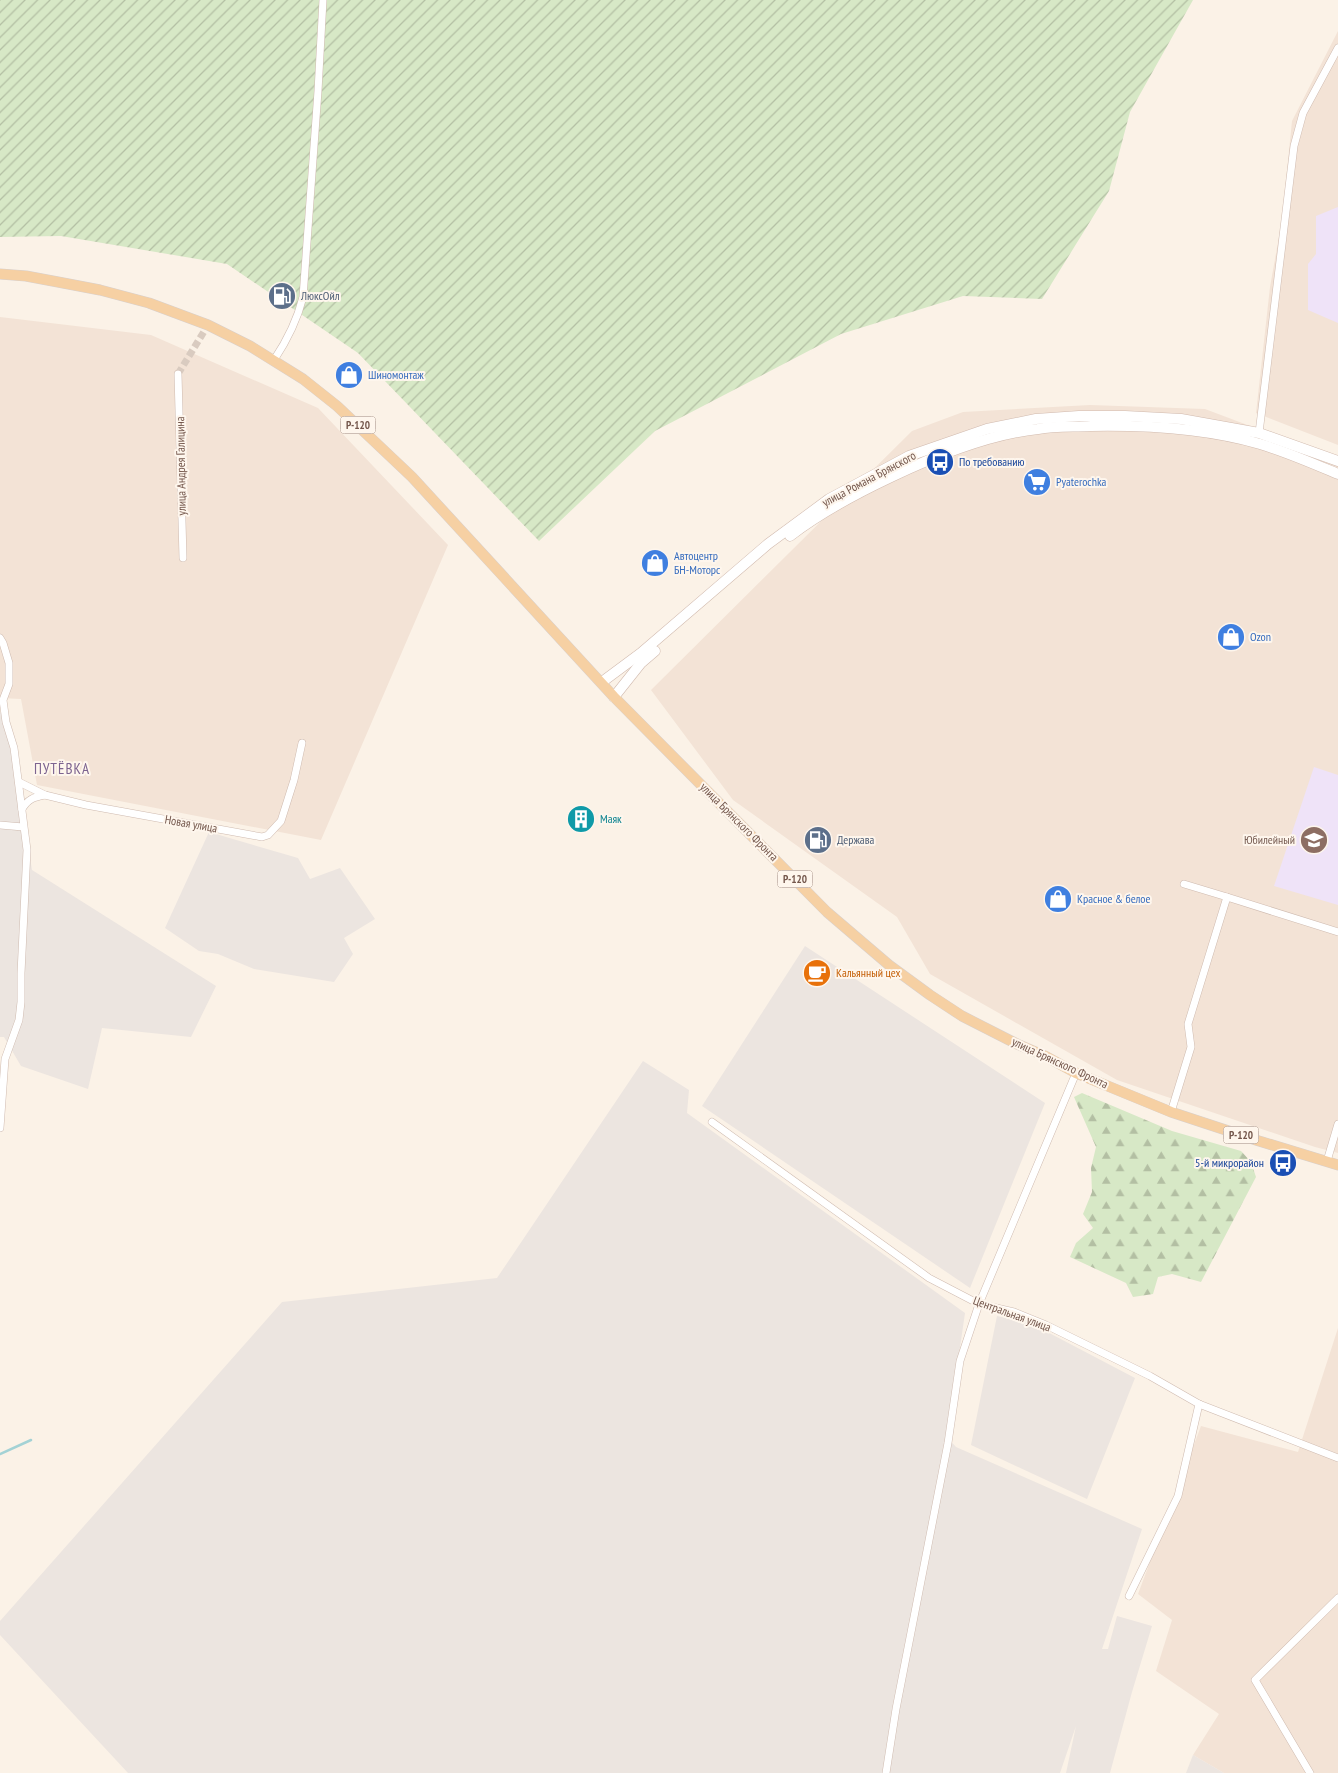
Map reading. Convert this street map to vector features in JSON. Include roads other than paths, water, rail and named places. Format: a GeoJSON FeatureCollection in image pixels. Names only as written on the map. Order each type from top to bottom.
{"type":"FeatureCollection","features":[{"type":"Feature","properties":{"kind":"main road","name":"Р-120"},"geometry":{"type":"LineString","coordinates":[[0,274],[26,276],[100,290],[149,303],[208,325],[274,360],[304,379],[337,406],[412,478],[602,682]]}},
{"type":"Feature","properties":{"kind":"main road","name":"улица Романа Брянского"},"geometry":{"type":"LineString","coordinates":[[602,682],[641,653],[768,544],[802,518],[829,499],[870,476],[909,456],[934,446],[1004,425],[1036,419],[1079,416],[1125,416],[1181,419],[1259,433],[1338,461]]}},
{"type":"Feature","properties":{"kind":"main road","name":"улица Романа Брянского"},"geometry":{"type":"LineString","coordinates":[[614,697],[641,663],[773,549],[808,522],[853,495],[912,467],[992,439],[1038,428],[1128,426],[1182,429],[1258,444],[1302,458],[1338,474]]}},
{"type":"Feature","properties":{"kind":"main road","name":"улица Брянского Фронта"},"geometry":{"type":"LineString","coordinates":[[602,682],[614,697],[827,912],[901,975],[962,1016],[1076,1073],[1171,1112],[1338,1164]]}},
{"type":"Feature","properties":{"kind":"street"},"geometry":{"type":"LineString","coordinates":[[274,360],[296,322],[303,297],[318,91],[322,0]]}},
{"type":"Feature","properties":{"kind":"street"},"geometry":{"type":"LineString","coordinates":[[1259,433],[1294,146],[1303,113],[1338,48]]}},
{"type":"Feature","properties":{"kind":"street","name":"улица Андрея Галицина"},"geometry":{"type":"LineString","coordinates":[[178,374],[183,558]]}},
{"type":"Feature","properties":{"kind":"street"},"geometry":{"type":"LineString","coordinates":[[0,638],[7,655],[10,674],[9,684],[2,700],[14,748],[27,850],[20,973],[21,1002],[19,1020],[5,1059],[0,1128]]}},
{"type":"Feature","properties":{"kind":"street","name":"Новая улица"},"geometry":{"type":"LineString","coordinates":[[19,782],[46,795],[86,806],[262,837],[268,834],[281,820],[294,780],[302,743]]}},
{"type":"Feature","properties":{"kind":"street"},"geometry":{"type":"LineString","coordinates":[[21,810],[26,801],[46,795]]}},
{"type":"Feature","properties":{"kind":"street"},"geometry":{"type":"LineString","coordinates":[[0,825],[23,827]]}},
{"type":"Feature","properties":{"kind":"street"},"geometry":{"type":"LineString","coordinates":[[1184,884],[1338,932]]}},
{"type":"Feature","properties":{"kind":"street"},"geometry":{"type":"LineString","coordinates":[[1171,1112],[1191,1046],[1188,1024],[1227,897]]}},
{"type":"Feature","properties":{"kind":"street"},"geometry":{"type":"LineString","coordinates":[[886,1773],[896,1709],[948,1443],[960,1361],[979,1304],[1076,1073]]}},
{"type":"Feature","properties":{"kind":"street","name":"Центральная улица"},"geometry":{"type":"LineString","coordinates":[[712,1122],[929,1278],[979,1304],[1014,1312],[1046,1325],[1150,1376],[1199,1404],[1338,1458]]}},
{"type":"Feature","properties":{"kind":"street"},"geometry":{"type":"LineString","coordinates":[[1327,1161],[1338,1124]]}},
{"type":"Feature","properties":{"kind":"street"},"geometry":{"type":"LineString","coordinates":[[1129,1596],[1178,1496],[1199,1404]]}},
{"type":"Feature","properties":{"kind":"street"},"geometry":{"type":"LineString","coordinates":[[1310,1773],[1254,1680],[1338,1599]]}},
{"type":"Feature","properties":{"kind":"waterway"},"geometry":{"type":"LineString","coordinates":[[0,1454],[31,1440]]}},
{"type":"Feature","properties":{"kind":"tunnel"},"geometry":{"type":"LineString","coordinates":[[178,374],[208,325]]}},
{"type":"Feature","properties":{"kind":"place","name":"ЛюксОйл"},"geometry":{"type":"Point","coordinates":[282,296]}},
{"type":"Feature","properties":{"kind":"place","name":"Шиномонтаж"},"geometry":{"type":"Point","coordinates":[349,375]}},
{"type":"Feature","properties":{"kind":"place","name":"По требованию"},"geometry":{"type":"Point","coordinates":[940,462]}},
{"type":"Feature","properties":{"kind":"place","name":"Pyaterochka"},"geometry":{"type":"Point","coordinates":[1037,482]}},
{"type":"Feature","properties":{"kind":"place","name":"Автоцентр БН-Моторс"},"geometry":{"type":"Point","coordinates":[655,563]}},
{"type":"Feature","properties":{"kind":"place","name":"Ozon"},"geometry":{"type":"Point","coordinates":[1231,637]}},
{"type":"Feature","properties":{"kind":"place","name":"Маяк"},"geometry":{"type":"Point","coordinates":[581,819]}},
{"type":"Feature","properties":{"kind":"place","name":"Держава"},"geometry":{"type":"Point","coordinates":[818,840]}},
{"type":"Feature","properties":{"kind":"place","name":"Юбилейный"},"geometry":{"type":"Point","coordinates":[1314,840]}},
{"type":"Feature","properties":{"kind":"place","name":"Красное & белое"},"geometry":{"type":"Point","coordinates":[1058,899]}},
{"type":"Feature","properties":{"kind":"place","name":"Кальянный цех"},"geometry":{"type":"Point","coordinates":[817,973]}},
{"type":"Feature","properties":{"kind":"place","name":"5-й микрорайон"},"geometry":{"type":"Point","coordinates":[1283,1163]}},
{"type":"Feature","properties":{"kind":"district","name":"ПУТЁВКА"},"geometry":{"type":"Point","coordinates":[62,769]}}]}
